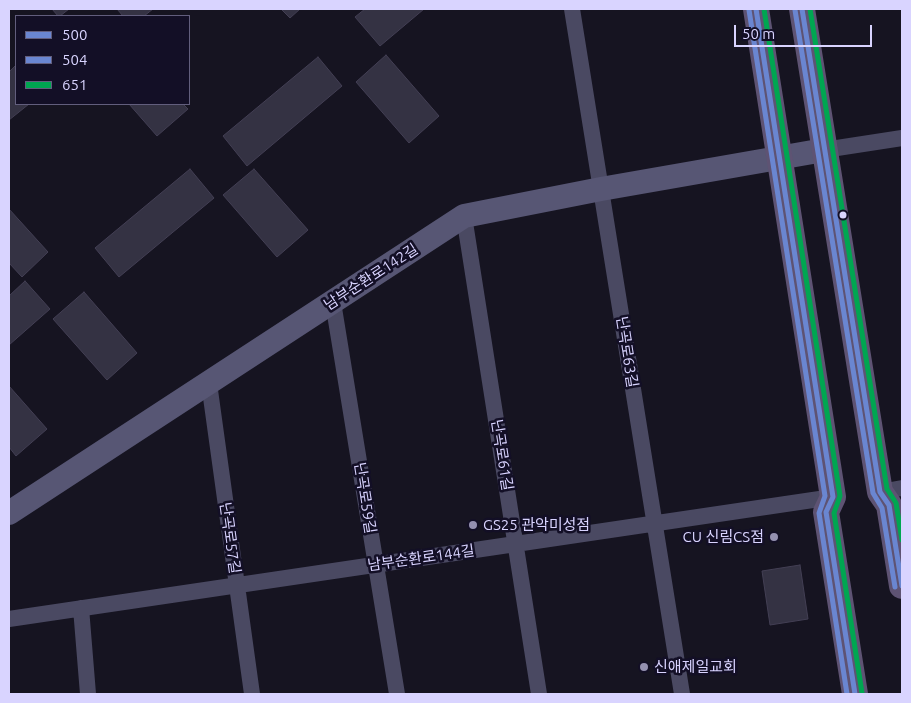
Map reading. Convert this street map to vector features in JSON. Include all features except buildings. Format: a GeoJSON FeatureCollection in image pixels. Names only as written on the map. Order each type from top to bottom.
{"type":"FeatureCollection","features":[{"type":"Feature","properties":{"kind":"main road"},"geometry":{"type":"LineString","coordinates":[[756,9],[833,497],[826,512],[855,694]]}},
{"type":"Feature","properties":{"kind":"main road"},"geometry":{"type":"LineString","coordinates":[[802,9],[824,150],[891,490],[889,505],[902,586]]}},
{"type":"Feature","properties":{"kind":"street","name":"난곡로63길"},"geometry":{"type":"LineString","coordinates":[[572,9],[682,694]]}},
{"type":"Feature","properties":{"kind":"street"},"geometry":{"type":"LineString","coordinates":[[824,150],[902,138]]}},
{"type":"Feature","properties":{"kind":"street","name":"남부순환로142길"},"geometry":{"type":"LineString","coordinates":[[9,513],[464,216],[601,189],[824,150]]}},
{"type":"Feature","properties":{"kind":"street","name":"난곡로61길"},"geometry":{"type":"LineString","coordinates":[[464,216],[539,694]]}},
{"type":"Feature","properties":{"kind":"street","name":"난곡로59길"},"geometry":{"type":"LineString","coordinates":[[333,302],[397,694]]}},
{"type":"Feature","properties":{"kind":"street","name":"난곡로57길"},"geometry":{"type":"LineString","coordinates":[[208,383],[252,694]]}},
{"type":"Feature","properties":{"kind":"street","name":"남부순환로144길"},"geometry":{"type":"LineString","coordinates":[[9,619],[833,497]]}},
{"type":"Feature","properties":{"kind":"street"},"geometry":{"type":"LineString","coordinates":[[81,608],[88,694]]}},
{"type":"Feature","properties":{"kind":"transit line","name":"500"},"geometry":{"type":"LineString","coordinates":[[756,9],[833,497],[826,512],[855,694]]}},
{"type":"Feature","properties":{"kind":"transit line","name":"651"},"geometry":{"type":"LineString","coordinates":[[764,9],[840,496],[834,513],[862,693]]}},
{"type":"Feature","properties":{"kind":"transit line","name":"500"},"geometry":{"type":"LineString","coordinates":[[802,9],[880,492],[889,505],[902,586]]}},
{"type":"Feature","properties":{"kind":"transit line","name":"651"},"geometry":{"type":"LineString","coordinates":[[810,9],[887,489],[896,503],[902,540]]}},
{"type":"Feature","properties":{"kind":"transit line","name":"504"},"geometry":{"type":"LineString","coordinates":[[749,10],[825,496],[819,513],[847,694]]}},
{"type":"Feature","properties":{"kind":"transit line","name":"504"},"geometry":{"type":"LineString","coordinates":[[795,10],[873,493],[882,508],[895,587]]}},
{"type":"Feature","properties":{"kind":"place","name":"GS25 관악미성점"},"geometry":{"type":"Point","coordinates":[473,525]}},
{"type":"Feature","properties":{"kind":"place","name":"CU 신림CS점"},"geometry":{"type":"Point","coordinates":[774,537]}},
{"type":"Feature","properties":{"kind":"place","name":"신애제일교회"},"geometry":{"type":"Point","coordinates":[644,667]}}]}
